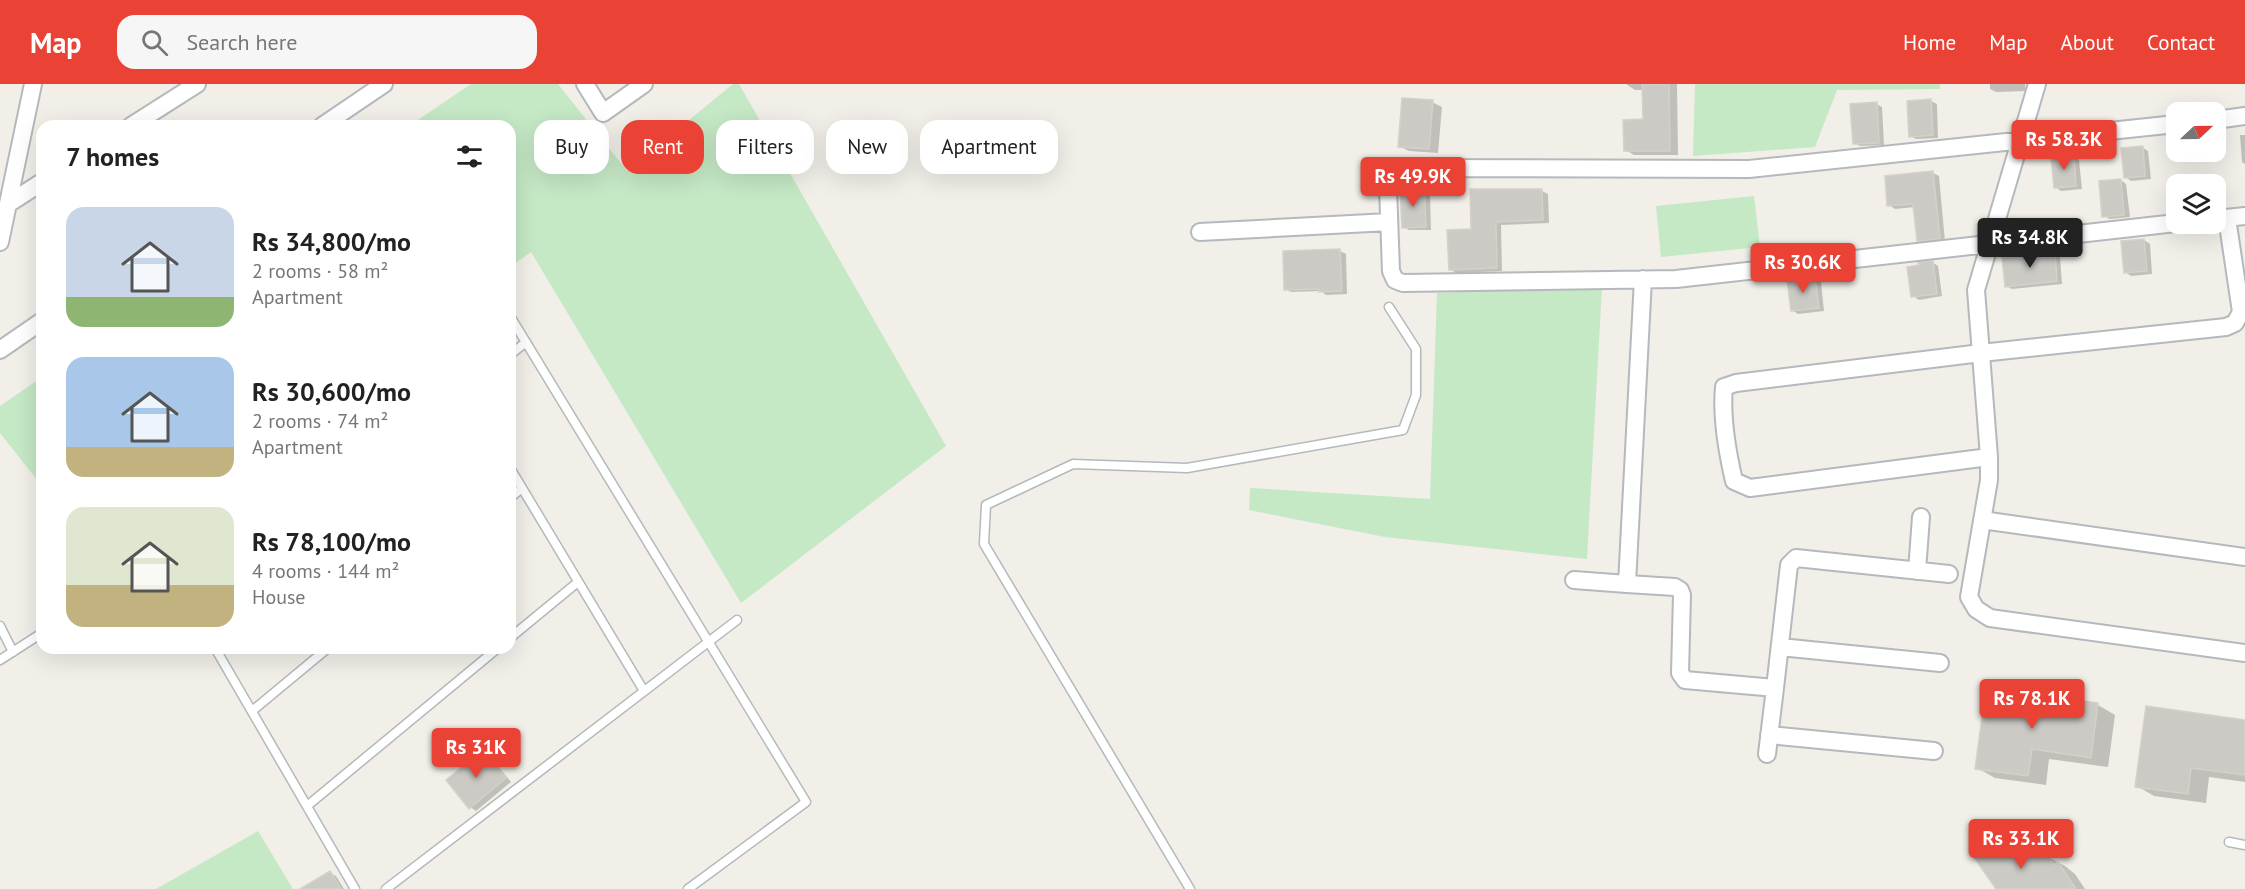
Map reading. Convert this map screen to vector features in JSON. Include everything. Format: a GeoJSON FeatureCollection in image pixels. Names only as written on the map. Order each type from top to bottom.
{"type":"FeatureCollection","features":[{"type":"Feature","properties":{"kind":"street"},"geometry":{"type":"LineString","coordinates":[[140,120],[197,84]]}},
{"type":"Feature","properties":{"kind":"street"},"geometry":{"type":"LineString","coordinates":[[356,84],[357,102]]}},
{"type":"Feature","properties":{"kind":"street"},"geometry":{"type":"LineString","coordinates":[[331,120],[384,84]]}},
{"type":"Feature","properties":{"kind":"street"},"geometry":{"type":"LineString","coordinates":[[585,84],[603,113],[644,84]]}},
{"type":"Feature","properties":{"kind":"street"},"geometry":{"type":"LineString","coordinates":[[2037,84],[1976,290],[1989,480],[1970,597],[1976,609],[1990,618],[2245,653]]}},
{"type":"Feature","properties":{"kind":"street"},"geometry":{"type":"LineString","coordinates":[[0,242],[35,85]]}},
{"type":"Feature","properties":{"kind":"street"},"geometry":{"type":"LineString","coordinates":[[2226,119],[2245,116]]}},
{"type":"Feature","properties":{"kind":"street"},"geometry":{"type":"LineString","coordinates":[[2166,125],[1749,169],[1399,168],[1388,187],[1391,271],[1395,280],[1403,283],[1676,279],[2166,225]]}},
{"type":"Feature","properties":{"kind":"street"},"geometry":{"type":"LineString","coordinates":[[8,204],[36,186]]}},
{"type":"Feature","properties":{"kind":"street"},"geometry":{"type":"LineString","coordinates":[[2226,218],[2245,216]]}},
{"type":"Feature","properties":{"kind":"street"},"geometry":{"type":"LineString","coordinates":[[1200,232],[1389,222]]}},
{"type":"Feature","properties":{"kind":"street"},"geometry":{"type":"LineString","coordinates":[[1989,457],[1750,488],[1734,481],[1723,402],[1724,387],[1736,382],[2226,327],[2235,323],[2241,312],[2224,234]]}},
{"type":"Feature","properties":{"kind":"street"},"geometry":{"type":"LineString","coordinates":[[1627,584],[1643,279]]}},
{"type":"Feature","properties":{"kind":"street"},"geometry":{"type":"LineString","coordinates":[[0,350],[36,325]]}},
{"type":"Feature","properties":{"kind":"street"},"geometry":{"type":"LineString","coordinates":[[1917,571],[1921,518]]}},
{"type":"Feature","properties":{"kind":"street"},"geometry":{"type":"LineString","coordinates":[[1982,520],[2245,557]]}},
{"type":"Feature","properties":{"kind":"street"},"geometry":{"type":"LineString","coordinates":[[1767,754],[1791,561],[1796,558],[1949,574]]}},
{"type":"Feature","properties":{"kind":"street"},"geometry":{"type":"LineString","coordinates":[[1574,580],[1675,587],[1682,595],[1680,673],[1685,680],[1775,688]]}},
{"type":"Feature","properties":{"kind":"street"},"geometry":{"type":"LineString","coordinates":[[1780,647],[1940,663]]}},
{"type":"Feature","properties":{"kind":"street"},"geometry":{"type":"LineString","coordinates":[[1769,735],[1934,751]]}},
{"type":"Feature","properties":{"kind":"lane"},"geometry":{"type":"LineString","coordinates":[[1190,889],[984,544],[986,505],[1072,464],[1187,468],[1402,430],[1416,395],[1416,349],[1389,307]]}},
{"type":"Feature","properties":{"kind":"lane"},"geometry":{"type":"LineString","coordinates":[[516,326],[806,802],[688,889]]}},
{"type":"Feature","properties":{"kind":"lane"},"geometry":{"type":"LineString","coordinates":[[516,350],[526,342]]}},
{"type":"Feature","properties":{"kind":"lane"},"geometry":{"type":"LineString","coordinates":[[516,478],[644,691]]}},
{"type":"Feature","properties":{"kind":"lane"},"geometry":{"type":"LineString","coordinates":[[516,493],[522,488]]}},
{"type":"Feature","properties":{"kind":"lane"},"geometry":{"type":"LineString","coordinates":[[516,633],[578,582]]}},
{"type":"Feature","properties":{"kind":"lane"},"geometry":{"type":"LineString","coordinates":[[387,889],[737,620]]}},
{"type":"Feature","properties":{"kind":"lane"},"geometry":{"type":"LineString","coordinates":[[0,626],[13,652]]}},
{"type":"Feature","properties":{"kind":"lane"},"geometry":{"type":"LineString","coordinates":[[0,660],[36,637]]}},
{"type":"Feature","properties":{"kind":"lane"},"geometry":{"type":"LineString","coordinates":[[219,654],[355,889]]}},
{"type":"Feature","properties":{"kind":"lane"},"geometry":{"type":"LineString","coordinates":[[252,711],[321,654]]}},
{"type":"Feature","properties":{"kind":"lane"},"geometry":{"type":"LineString","coordinates":[[307,806],[491,654]]}},
{"type":"Feature","properties":{"kind":"lane"},"geometry":{"type":"LineString","coordinates":[[2229,842],[2245,845]]}},
{"type":"Feature","properties":{"kind":"green space"},"geometry":{"type":"Polygon","coordinates":[[[471,84],[558,84],[587,120],[534,120],[534,174],[609,174],[609,148],[621,163],[621,174],[704,174],[704,120],[689,120],[733,84],[739,84],[760,120],[716,120],[716,174],[790,174],[946,446],[741,603],[531,252],[516,263],[516,120],[418,120],[471,84]]]}},
{"type":"Feature","properties":{"kind":"green space"},"geometry":{"type":"Polygon","coordinates":[[[1695,84],[1940,84],[1940,89],[1837,90],[1815,147],[1693,156],[1695,84]]]}},
{"type":"Feature","properties":{"kind":"green space"},"geometry":{"type":"Polygon","coordinates":[[[1754,196],[1760,247],[1661,257],[1656,206],[1754,196]]]}},
{"type":"Feature","properties":{"kind":"green space"},"geometry":{"type":"Polygon","coordinates":[[[1602,286],[1587,559],[1385,537],[1249,510],[1250,488],[1430,499],[1437,293],[1602,286]]]}},
{"type":"Feature","properties":{"kind":"green space"},"geometry":{"type":"Polygon","coordinates":[[[36,381],[36,478],[0,433],[0,406],[36,381]]]}},
{"type":"Feature","properties":{"kind":"green space"},"geometry":{"type":"Polygon","coordinates":[[[258,831],[293,889],[156,889],[258,831]]]}},
{"type":"Feature","properties":{"kind":"building"},"geometry":{"type":"Polygon","coordinates":[[[1642,84],[1669,84],[1670,151],[1624,151],[1623,120],[1643,119],[1642,84]]]}},
{"type":"Feature","properties":{"kind":"building"},"geometry":{"type":"Polygon","coordinates":[[[1402,98],[1433,100],[1429,149],[1398,147],[1402,98]]]}},
{"type":"Feature","properties":{"kind":"building"},"geometry":{"type":"Polygon","coordinates":[[[1931,99],[1933,135],[1909,137],[1907,101],[1931,99]]]}},
{"type":"Feature","properties":{"kind":"building"},"geometry":{"type":"Polygon","coordinates":[[[1877,102],[1879,143],[1853,144],[1850,104],[1877,102]]]}},
{"type":"Feature","properties":{"kind":"building"},"geometry":{"type":"Polygon","coordinates":[[[2143,146],[2145,176],[2124,178],[2121,148],[2143,146]]]}},
{"type":"Feature","properties":{"kind":"building"},"geometry":{"type":"Polygon","coordinates":[[[2074,155],[2076,186],[2054,188],[2051,157],[2074,155]]]}},
{"type":"Feature","properties":{"kind":"building"},"geometry":{"type":"Polygon","coordinates":[[[1933,171],[1940,239],[1917,241],[1913,204],[1887,206],[1885,176],[1933,171]]]}},
{"type":"Feature","properties":{"kind":"building"},"geometry":{"type":"Polygon","coordinates":[[[2121,179],[2124,215],[2102,217],[2099,181],[2121,179]]]}},
{"type":"Feature","properties":{"kind":"building"},"geometry":{"type":"Polygon","coordinates":[[[1424,188],[1426,227],[1402,228],[1400,189],[1424,188]]]}},
{"type":"Feature","properties":{"kind":"building"},"geometry":{"type":"Polygon","coordinates":[[[1470,189],[1542,189],[1543,220],[1496,222],[1497,268],[1449,270],[1447,230],[1471,229],[1470,189]]]}},
{"type":"Feature","properties":{"kind":"building"},"geometry":{"type":"Polygon","coordinates":[[[2144,239],[2147,271],[2124,273],[2121,241],[2144,239]]]}},
{"type":"Feature","properties":{"kind":"building"},"geometry":{"type":"Polygon","coordinates":[[[1340,249],[1342,291],[1284,290],[1283,251],[1340,249]]]}},
{"type":"Feature","properties":{"kind":"building"},"geometry":{"type":"Polygon","coordinates":[[[2055,252],[2057,281],[2005,287],[2002,257],[2055,252]]]}},
{"type":"Feature","properties":{"kind":"building"},"geometry":{"type":"Polygon","coordinates":[[[1933,261],[1937,294],[1911,297],[1907,267],[1919,265],[1918,262],[1933,261]]]}},
{"type":"Feature","properties":{"kind":"building"},"geometry":{"type":"Polygon","coordinates":[[[1815,277],[1819,308],[1791,311],[1787,280],[1815,277]]]}},
{"type":"Feature","properties":{"kind":"building"},"geometry":{"type":"Polygon","coordinates":[[[1986,688],[2098,703],[2091,758],[2032,749],[2028,776],[1975,769],[1986,688]]]}},
{"type":"Feature","properties":{"kind":"building"},"geometry":{"type":"Polygon","coordinates":[[[2146,706],[2245,720],[2245,775],[2191,768],[2188,794],[2135,787],[2146,706]]]}},
{"type":"Feature","properties":{"kind":"building"},"geometry":{"type":"Polygon","coordinates":[[[483,750],[506,778],[469,809],[446,780],[483,750]]]}},
{"type":"Feature","properties":{"kind":"building"},"geometry":{"type":"Polygon","coordinates":[[[1986,843],[1990,849],[1996,845],[1999,850],[2010,843],[2020,858],[2034,849],[2041,859],[2047,854],[2054,865],[2058,862],[2076,889],[1996,889],[1971,853],[1986,843]]]}},
{"type":"Feature","properties":{"kind":"building"},"geometry":{"type":"Polygon","coordinates":[[[330,871],[341,889],[300,889],[330,871]]]}}]}
